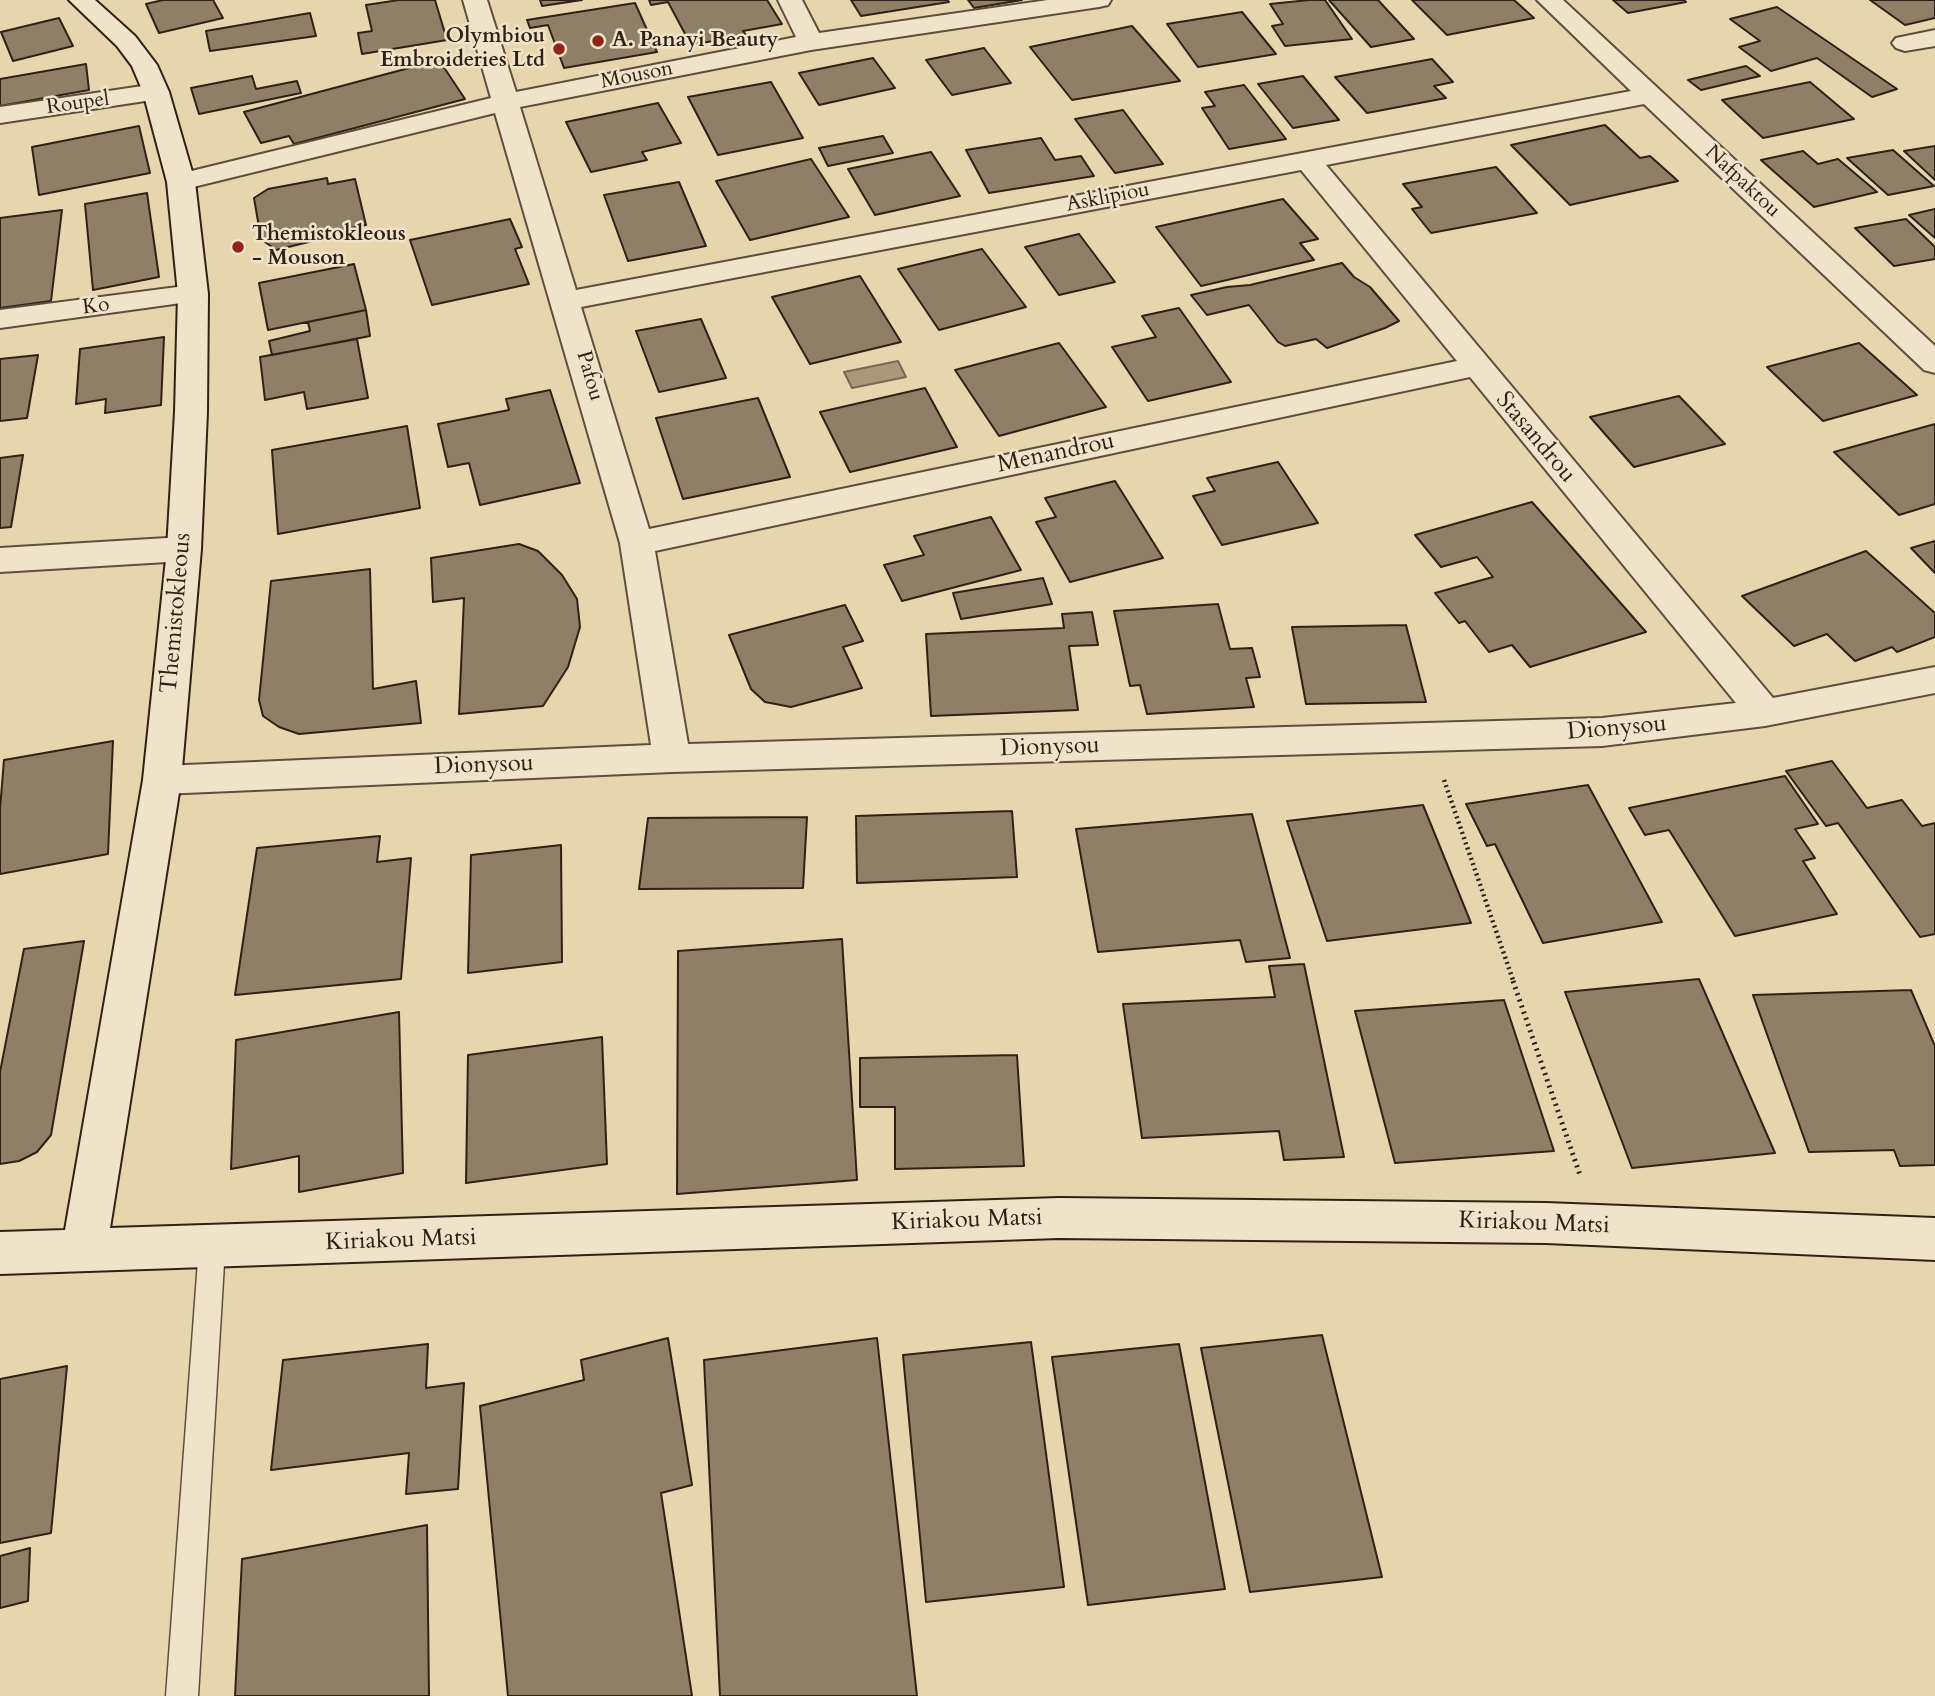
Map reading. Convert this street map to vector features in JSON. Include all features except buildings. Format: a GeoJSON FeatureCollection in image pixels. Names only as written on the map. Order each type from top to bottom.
{"type":"FeatureCollection","features":[{"type":"Feature","properties":{"kind":"street","name":"Themistokleous"},"geometry":{"type":"LineString","coordinates":[[80,0],[126,41],[144,65],[156,92],[181,183],[193,295],[191,411],[184,549],[162,780],[84,1252]]}},
{"type":"Feature","properties":{"kind":"street","name":"Pafou"},"geometry":{"type":"LineString","coordinates":[[475,0],[638,543],[672,758]]}},
{"type":"Feature","properties":{"kind":"street"},"geometry":{"type":"LineString","coordinates":[[790,0],[811,42]]}},
{"type":"Feature","properties":{"kind":"street","name":"Mouson"},"geometry":{"type":"LineString","coordinates":[[181,183],[507,102],[811,42],[1099,0]]}},
{"type":"Feature","properties":{"kind":"street","name":"Nafpaktou"},"geometry":{"type":"LineString","coordinates":[[1549,0],[1935,363]]}},
{"type":"Feature","properties":{"kind":"street"},"geometry":{"type":"LineString","coordinates":[[1905,43],[1935,38]]}},
{"type":"Feature","properties":{"kind":"street","name":"Roupel"},"geometry":{"type":"LineString","coordinates":[[0,115],[156,92]]}},
{"type":"Feature","properties":{"kind":"street","name":"Asklipiou"},"geometry":{"type":"LineString","coordinates":[[567,301],[1650,96]]}},
{"type":"Feature","properties":{"kind":"street","name":"Stasandrou"},"geometry":{"type":"LineString","coordinates":[[1308,161],[1765,713]]}},
{"type":"Feature","properties":{"kind":"street","name":"Ko"},"geometry":{"type":"LineString","coordinates":[[0,319],[193,295]]}},
{"type":"Feature","properties":{"kind":"street","name":"Menandrou"},"geometry":{"type":"LineString","coordinates":[[638,543],[1476,366]]}},
{"type":"Feature","properties":{"kind":"street"},"geometry":{"type":"LineString","coordinates":[[0,561],[184,549]]}},
{"type":"Feature","properties":{"kind":"street","name":"Dionysou"},"geometry":{"type":"LineString","coordinates":[[162,780],[672,758],[1602,732],[1765,713],[1935,680]]}},
{"type":"Feature","properties":{"kind":"street","name":"Kiriakou Matsi"},"geometry":{"type":"LineString","coordinates":[[0,1253],[1059,1218],[1597,1226],[1935,1239]]}},
{"type":"Feature","properties":{"kind":"lane"},"geometry":{"type":"LineString","coordinates":[[182,1696],[212,1247]]}},
{"type":"Feature","properties":{"kind":"path"},"geometry":{"type":"LineString","coordinates":[[1429,738],[1597,1226]]}},
{"type":"Feature","properties":{"kind":"shaded area"},"geometry":{"type":"Polygon","coordinates":[[[898,361],[906,377],[852,388],[844,372],[898,361]]]}},
{"type":"Feature","properties":{"kind":"place","name":"A. Panayi Beauty"},"geometry":{"type":"Point","coordinates":[598,41]}},
{"type":"Feature","properties":{"kind":"place","name":"Olymbiou Embroideries Ltd"},"geometry":{"type":"Point","coordinates":[559,49]}},
{"type":"Feature","properties":{"kind":"place","name":"Themistokleous - Mouson"},"geometry":{"type":"Point","coordinates":[238,247]}}]}
